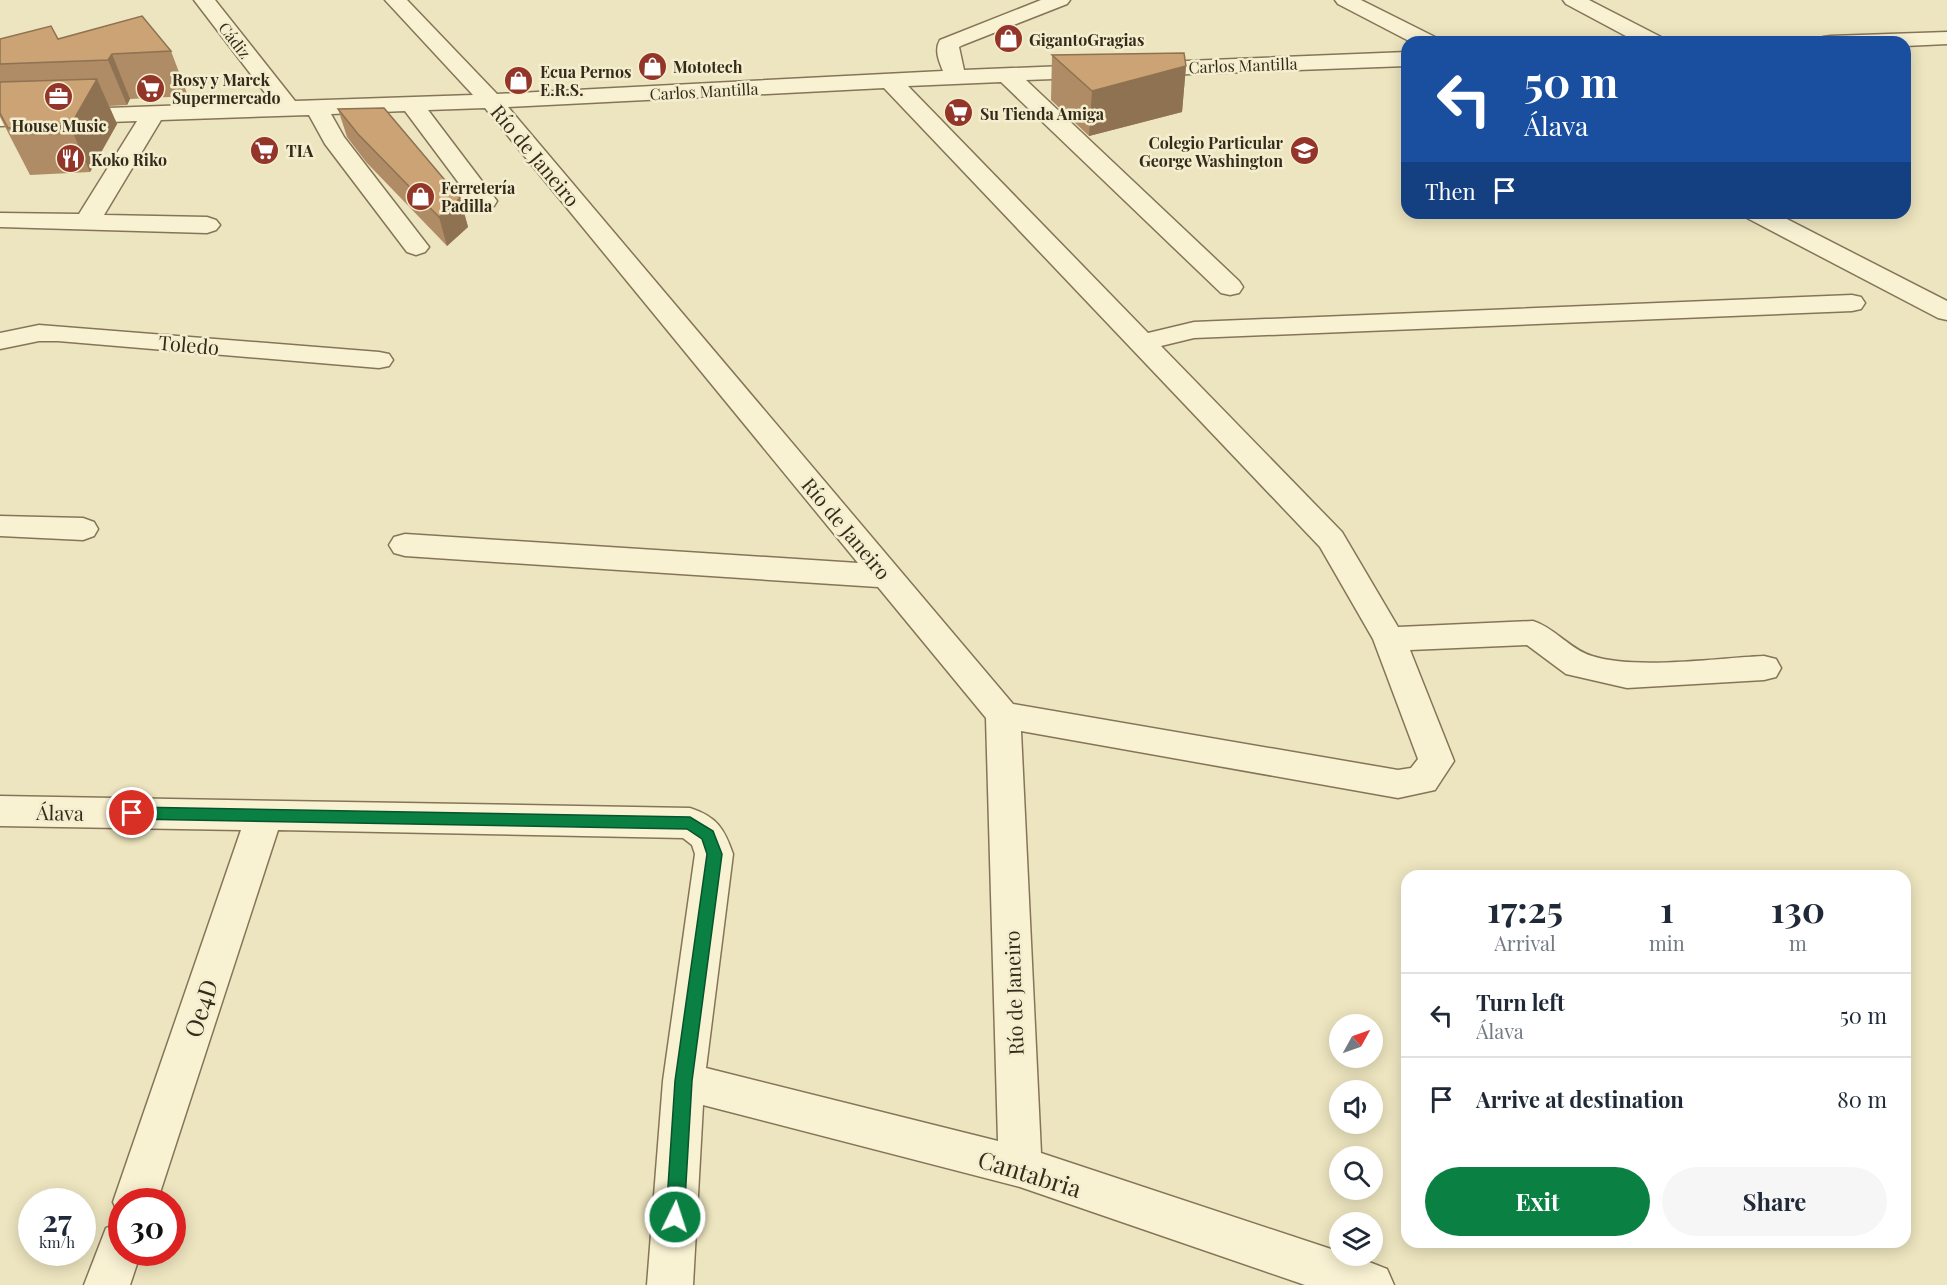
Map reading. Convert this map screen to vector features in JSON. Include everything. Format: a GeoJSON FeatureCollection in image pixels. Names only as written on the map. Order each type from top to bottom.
{"type":"FeatureCollection","features":[{"type":"Feature","properties":{"kind":"street","name":"Cádiz"},"geometry":{"type":"LineString","coordinates":[[204,0],[288,108]]}},
{"type":"Feature","properties":{"kind":"street","name":"Río de Janeiro"},"geometry":{"type":"LineString","coordinates":[[395,0],[490,101],[1003,715],[1020,1167]]}},
{"type":"Feature","properties":{"kind":"street"},"geometry":{"type":"LineString","coordinates":[[956,78],[948,56],[948,45],[955,40],[1060,0]]}},
{"type":"Feature","properties":{"kind":"street"},"geometry":{"type":"LineString","coordinates":[[1345,0],[1415,36]]}},
{"type":"Feature","properties":{"kind":"street"},"geometry":{"type":"LineString","coordinates":[[1573,0],[1642,36]]}},
{"type":"Feature","properties":{"kind":"street"},"geometry":{"type":"LineString","coordinates":[[1911,39],[1947,38]]}},
{"type":"Feature","properties":{"kind":"street","name":"Carlos Mantilla"},"geometry":{"type":"LineString","coordinates":[[0,119],[410,102],[490,101],[1007,75],[1401,59]]}},
{"type":"Feature","properties":{"kind":"street"},"geometry":{"type":"LineString","coordinates":[[1007,75],[1230,287]]}},
{"type":"Feature","properties":{"kind":"street"},"geometry":{"type":"LineString","coordinates":[[891,82],[1036,234],[1144,342],[1331,540],[1389,639],[1436,761],[1422,780],[1398,784],[1003,715]]}},
{"type":"Feature","properties":{"kind":"street"},"geometry":{"type":"LineString","coordinates":[[410,102],[485,201]]}},
{"type":"Feature","properties":{"kind":"street"},"geometry":{"type":"LineString","coordinates":[[316,106],[333,139],[416,247]]}},
{"type":"Feature","properties":{"kind":"street"},"geometry":{"type":"LineString","coordinates":[[87,222],[153,114]]}},
{"type":"Feature","properties":{"kind":"street"},"geometry":{"type":"LineString","coordinates":[[1768,219],[1947,312]]}},
{"type":"Feature","properties":{"kind":"street"},"geometry":{"type":"LineString","coordinates":[[0,220],[207,225]]}},
{"type":"Feature","properties":{"kind":"street"},"geometry":{"type":"LineString","coordinates":[[1144,342],[1194,330],[1852,303]]}},
{"type":"Feature","properties":{"kind":"street","name":"Toledo"},"geometry":{"type":"LineString","coordinates":[[0,341],[39,333],[58,333],[379,360]]}},
{"type":"Feature","properties":{"kind":"street"},"geometry":{"type":"LineString","coordinates":[[0,526],[82,529]]}},
{"type":"Feature","properties":{"kind":"street"},"geometry":{"type":"LineString","coordinates":[[405,545],[887,576]]}},
{"type":"Feature","properties":{"kind":"street"},"geometry":{"type":"LineString","coordinates":[[1389,639],[1533,633],[1578,665],[1627,675],[1764,668]]}},
{"type":"Feature","properties":{"kind":"street","name":"Álava"},"geometry":{"type":"LineString","coordinates":[[0,811],[690,823],[708,836],[714,854],[684,1081],[670,1285]]}},
{"type":"Feature","properties":{"kind":"street","name":"Oe4D"},"geometry":{"type":"LineString","coordinates":[[140,1188],[265,814]]}},
{"type":"Feature","properties":{"kind":"street","name":"Cantabria"},"geometry":{"type":"LineString","coordinates":[[684,1081],[1020,1167],[1371,1285]]}},
{"type":"Feature","properties":{"kind":"street"},"geometry":{"type":"LineString","coordinates":[[107,1285],[114,1266]]}},
{"type":"Feature","properties":{"kind":"building"},"geometry":{"type":"Polygon","coordinates":[[[142,16],[171,51],[112,54],[108,60],[0,64],[0,39],[51,26],[58,39],[142,16]]]}},
{"type":"Feature","properties":{"kind":"building"},"geometry":{"type":"Polygon","coordinates":[[[1184,53],[1186,66],[1092,91],[1052,55],[1184,53]]]}},
{"type":"Feature","properties":{"kind":"building"},"geometry":{"type":"Polygon","coordinates":[[[97,79],[70,126],[8,128],[0,113],[0,82],[97,79]]]}},
{"type":"Feature","properties":{"kind":"building"},"geometry":{"type":"Polygon","coordinates":[[[384,108],[460,198],[439,217],[358,134],[338,109],[384,108]]]}},
{"type":"Feature","properties":{"kind":"place","name":"GigantoGragias"},"geometry":{"type":"Point","coordinates":[1008,39]}},
{"type":"Feature","properties":{"kind":"place","name":"Mototech"},"geometry":{"type":"Point","coordinates":[652,66]}},
{"type":"Feature","properties":{"kind":"place","name":"Ecua Pernos E.R.S."},"geometry":{"type":"Point","coordinates":[519,80]}},
{"type":"Feature","properties":{"kind":"place","name":"Rosy y Marck Supermercado"},"geometry":{"type":"Point","coordinates":[151,88]}},
{"type":"Feature","properties":{"kind":"place","name":"House Music"},"geometry":{"type":"Point","coordinates":[59,97]}},
{"type":"Feature","properties":{"kind":"place","name":"Su Tienda Amiga"},"geometry":{"type":"Point","coordinates":[959,113]}},
{"type":"Feature","properties":{"kind":"place","name":"TIA"},"geometry":{"type":"Point","coordinates":[265,150]}},
{"type":"Feature","properties":{"kind":"place","name":"Colegio Particular George Washington"},"geometry":{"type":"Point","coordinates":[1304,151]}},
{"type":"Feature","properties":{"kind":"place","name":"Koko Riko"},"geometry":{"type":"Point","coordinates":[70,159]}},
{"type":"Feature","properties":{"kind":"place","name":"Ferretería Padilla"},"geometry":{"type":"Point","coordinates":[420,196]}},
{"type":"Feature","properties":{"kind":"route"},"geometry":{"type":"LineString","coordinates":[[132,813],[690,823],[708,836],[714,854],[684,1081],[675,1217]]}}]}
